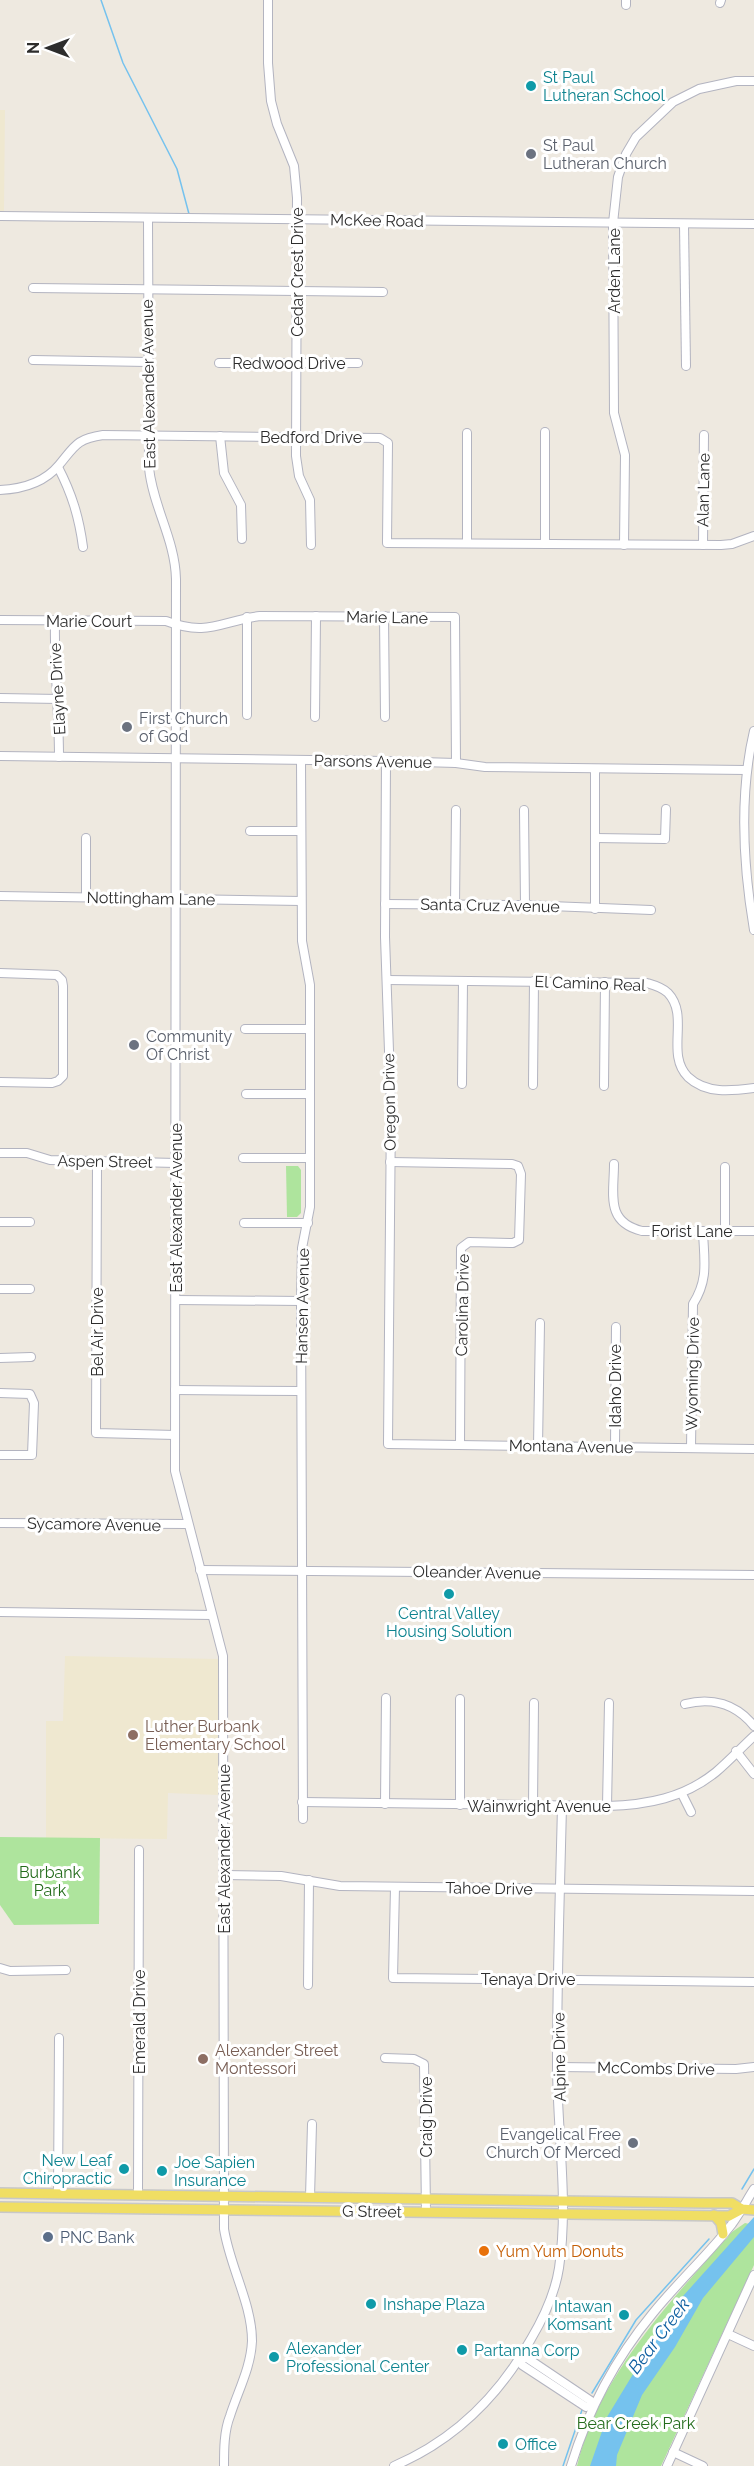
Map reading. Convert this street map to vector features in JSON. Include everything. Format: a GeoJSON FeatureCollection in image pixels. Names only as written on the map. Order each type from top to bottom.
{"type":"FeatureCollection","features":[{"type":"Feature","properties":{"kind":"main road","name":"G Street"},"geometry":{"type":"LineString","coordinates":[[0,2193],[732,2204],[749,2209]]}},
{"type":"Feature","properties":{"kind":"main road","name":"G Street"},"geometry":{"type":"LineString","coordinates":[[0,2207],[729,2216],[749,2209]]}},
{"type":"Feature","properties":{"kind":"main road"},"geometry":{"type":"LineString","coordinates":[[714,2215],[722,2223],[723,2234]]}},
{"type":"Feature","properties":{"kind":"street","name":"Cedar Crest Drive"},"geometry":{"type":"LineString","coordinates":[[268,0],[270,93],[274,113],[296,176],[297,468],[310,500],[311,545]]}},
{"type":"Feature","properties":{"kind":"street","name":"Arden Lane"},"geometry":{"type":"LineString","coordinates":[[624,544],[625,454],[614,413],[613,223],[618,177],[626,154],[642,129],[682,96],[722,84],[754,81]]}},
{"type":"Feature","properties":{"kind":"street","name":"McKee Road"},"geometry":{"type":"LineString","coordinates":[[0,216],[754,224]]}},
{"type":"Feature","properties":{"kind":"street","name":"East Alexander Avenue"},"geometry":{"type":"LineString","coordinates":[[148,218],[148,434],[152,492],[171,540],[176,564],[175,1471],[223,1656],[224,2229],[228,2252],[247,2305],[252,2340],[242,2382],[229,2418],[224,2466]]}},
{"type":"Feature","properties":{"kind":"street"},"geometry":{"type":"LineString","coordinates":[[684,224],[686,366]]}},
{"type":"Feature","properties":{"kind":"street"},"geometry":{"type":"LineString","coordinates":[[33,288],[383,292]]}},
{"type":"Feature","properties":{"kind":"street"},"geometry":{"type":"LineString","coordinates":[[33,360],[147,363]]}},
{"type":"Feature","properties":{"kind":"street","name":"Redwood Drive"},"geometry":{"type":"LineString","coordinates":[[219,363],[358,363]]}},
{"type":"Feature","properties":{"kind":"street"},"geometry":{"type":"LineString","coordinates":[[545,432],[545,544]]}},
{"type":"Feature","properties":{"kind":"street"},"geometry":{"type":"LineString","coordinates":[[467,433],[467,543]]}},
{"type":"Feature","properties":{"kind":"street","name":"Bedford Drive"},"geometry":{"type":"LineString","coordinates":[[0,490],[33,484],[58,467],[73,446],[82,440],[104,435],[380,438],[388,443],[387,543],[703,545],[732,544],[754,536]]}},
{"type":"Feature","properties":{"kind":"street","name":"Alan Lane"},"geometry":{"type":"LineString","coordinates":[[703,545],[704,435]]}},
{"type":"Feature","properties":{"kind":"street"},"geometry":{"type":"LineString","coordinates":[[220,436],[221,464],[241,505],[242,539]]}},
{"type":"Feature","properties":{"kind":"street"},"geometry":{"type":"LineString","coordinates":[[58,467],[79,515],[82,547]]}},
{"type":"Feature","properties":{"kind":"street"},"geometry":{"type":"LineString","coordinates":[[315,717],[316,616]]}},
{"type":"Feature","properties":{"kind":"street"},"geometry":{"type":"LineString","coordinates":[[384,616],[385,717]]}},
{"type":"Feature","properties":{"kind":"street"},"geometry":{"type":"LineString","coordinates":[[247,617],[247,716]]}},
{"type":"Feature","properties":{"kind":"street","name":"Marie Lane"},"geometry":{"type":"LineString","coordinates":[[176,625],[186,628],[214,628],[247,617],[455,617],[456,763]]}},
{"type":"Feature","properties":{"kind":"street","name":"Marie Court"},"geometry":{"type":"LineString","coordinates":[[0,620],[166,621],[176,625]]}},
{"type":"Feature","properties":{"kind":"street","name":"Elayne Drive"},"geometry":{"type":"LineString","coordinates":[[55,620],[54,660],[59,699],[59,757]]}},
{"type":"Feature","properties":{"kind":"street"},"geometry":{"type":"LineString","coordinates":[[0,698],[59,699]]}},
{"type":"Feature","properties":{"kind":"street"},"geometry":{"type":"LineString","coordinates":[[754,731],[746,770],[746,856],[754,930]]}},
{"type":"Feature","properties":{"kind":"street","name":"Parsons Avenue"},"geometry":{"type":"LineString","coordinates":[[0,756],[386,761],[456,763],[485,767],[746,770]]}},
{"type":"Feature","properties":{"kind":"street","name":"Hansen Avenue"},"geometry":{"type":"LineString","coordinates":[[300,760],[302,948],[310,985],[309,1223],[302,1248],[300,1301],[303,1819]]}},
{"type":"Feature","properties":{"kind":"street","name":"Oregon Drive"},"geometry":{"type":"LineString","coordinates":[[386,761],[385,904],[390,1162],[388,1444]]}},
{"type":"Feature","properties":{"kind":"street"},"geometry":{"type":"LineString","coordinates":[[595,909],[596,769]]}},
{"type":"Feature","properties":{"kind":"street"},"geometry":{"type":"LineString","coordinates":[[595,838],[665,839],[666,809]]}},
{"type":"Feature","properties":{"kind":"street"},"geometry":{"type":"LineString","coordinates":[[455,905],[456,810]]}},
{"type":"Feature","properties":{"kind":"street"},"geometry":{"type":"LineString","coordinates":[[524,810],[525,905]]}},
{"type":"Feature","properties":{"kind":"street"},"geometry":{"type":"LineString","coordinates":[[250,831],[301,831]]}},
{"type":"Feature","properties":{"kind":"street"},"geometry":{"type":"LineString","coordinates":[[86,838],[86,897]]}},
{"type":"Feature","properties":{"kind":"street","name":"Nottingham Lane"},"geometry":{"type":"LineString","coordinates":[[0,896],[301,901]]}},
{"type":"Feature","properties":{"kind":"street","name":"Santa Cruz Avenue"},"geometry":{"type":"LineString","coordinates":[[385,904],[525,905],[651,910]]}},
{"type":"Feature","properties":{"kind":"street"},"geometry":{"type":"LineString","coordinates":[[0,973],[57,975],[62,980],[63,1076],[52,1083],[0,1082]]}},
{"type":"Feature","properties":{"kind":"street","name":"El Camino Real"},"geometry":{"type":"LineString","coordinates":[[387,980],[647,983],[668,993],[677,1012],[678,1064],[695,1084],[707,1089],[754,1088]]}},
{"type":"Feature","properties":{"kind":"street"},"geometry":{"type":"LineString","coordinates":[[462,1084],[463,981]]}},
{"type":"Feature","properties":{"kind":"street"},"geometry":{"type":"LineString","coordinates":[[533,1085],[534,981]]}},
{"type":"Feature","properties":{"kind":"street"},"geometry":{"type":"LineString","coordinates":[[604,1086],[606,982]]}},
{"type":"Feature","properties":{"kind":"street"},"geometry":{"type":"LineString","coordinates":[[245,1029],[310,1029]]}},
{"type":"Feature","properties":{"kind":"street"},"geometry":{"type":"LineString","coordinates":[[246,1094],[310,1094]]}},
{"type":"Feature","properties":{"kind":"street","name":"Aspen Street"},"geometry":{"type":"LineString","coordinates":[[0,1153],[27,1153],[50,1160],[176,1163]]}},
{"type":"Feature","properties":{"kind":"street"},"geometry":{"type":"LineString","coordinates":[[243,1158],[310,1158]]}},
{"type":"Feature","properties":{"kind":"street","name":"Bel Air Drive"},"geometry":{"type":"LineString","coordinates":[[97,1162],[96,1433],[175,1435]]}},
{"type":"Feature","properties":{"kind":"street","name":"Carolina Drive"},"geometry":{"type":"LineString","coordinates":[[390,1162],[512,1164],[518,1166],[521,1173],[519,1240],[513,1243],[470,1242],[461,1248],[460,1445]]}},
{"type":"Feature","properties":{"kind":"street","name":"Forist Lane"},"geometry":{"type":"LineString","coordinates":[[614,1164],[614,1209],[621,1222],[630,1228],[642,1231],[754,1231]]}},
{"type":"Feature","properties":{"kind":"street"},"geometry":{"type":"LineString","coordinates":[[725,1167],[725,1231]]}},
{"type":"Feature","properties":{"kind":"street"},"geometry":{"type":"LineString","coordinates":[[0,1222],[30,1222]]}},
{"type":"Feature","properties":{"kind":"street"},"geometry":{"type":"LineString","coordinates":[[244,1223],[309,1223]]}},
{"type":"Feature","properties":{"kind":"street","name":"Wyoming Drive"},"geometry":{"type":"LineString","coordinates":[[691,1448],[693,1305],[702,1290],[705,1277],[703,1231]]}},
{"type":"Feature","properties":{"kind":"street"},"geometry":{"type":"LineString","coordinates":[[0,1289],[30,1289]]}},
{"type":"Feature","properties":{"kind":"street"},"geometry":{"type":"LineString","coordinates":[[176,1300],[300,1301]]}},
{"type":"Feature","properties":{"kind":"street"},"geometry":{"type":"LineString","coordinates":[[538,1446],[540,1323]]}},
{"type":"Feature","properties":{"kind":"street","name":"Idaho Drive"},"geometry":{"type":"LineString","coordinates":[[615,1446],[616,1327]]}},
{"type":"Feature","properties":{"kind":"street"},"geometry":{"type":"LineString","coordinates":[[0,1358],[31,1357]]}},
{"type":"Feature","properties":{"kind":"street"},"geometry":{"type":"LineString","coordinates":[[175,1390],[300,1392]]}},
{"type":"Feature","properties":{"kind":"street"},"geometry":{"type":"LineString","coordinates":[[0,1393],[30,1394],[34,1403],[32,1455],[0,1455]]}},
{"type":"Feature","properties":{"kind":"street","name":"Montana Avenue"},"geometry":{"type":"LineString","coordinates":[[388,1444],[754,1449]]}},
{"type":"Feature","properties":{"kind":"street","name":"Sycamore Avenue"},"geometry":{"type":"LineString","coordinates":[[0,1523],[188,1524]]}},
{"type":"Feature","properties":{"kind":"street","name":"Oleander Avenue"},"geometry":{"type":"LineString","coordinates":[[200,1570],[754,1575]]}},
{"type":"Feature","properties":{"kind":"street"},"geometry":{"type":"LineString","coordinates":[[0,1612],[212,1615]]}},
{"type":"Feature","properties":{"kind":"street"},"geometry":{"type":"LineString","coordinates":[[385,1804],[386,1698]]}},
{"type":"Feature","properties":{"kind":"street"},"geometry":{"type":"LineString","coordinates":[[460,1699],[460,1805]]}},
{"type":"Feature","properties":{"kind":"street"},"geometry":{"type":"LineString","coordinates":[[685,1704],[700,1700],[721,1703],[738,1711],[754,1726]]}},
{"type":"Feature","properties":{"kind":"street"},"geometry":{"type":"LineString","coordinates":[[533,1806],[534,1702]]}},
{"type":"Feature","properties":{"kind":"street"},"geometry":{"type":"LineString","coordinates":[[607,1806],[609,1703]]}},
{"type":"Feature","properties":{"kind":"street","name":"Wainwright Avenue"},"geometry":{"type":"LineString","coordinates":[[302,1802],[533,1806],[607,1806],[651,1803],[681,1794],[716,1772],[754,1736]]}},
{"type":"Feature","properties":{"kind":"street"},"geometry":{"type":"LineString","coordinates":[[736,1751],[754,1774]]}},
{"type":"Feature","properties":{"kind":"street"},"geometry":{"type":"LineString","coordinates":[[681,1794],[691,1812]]}},
{"type":"Feature","properties":{"kind":"street","name":"Alpine Drive"},"geometry":{"type":"LineString","coordinates":[[394,2466],[423,2452],[467,2421],[489,2400],[520,2358],[545,2316],[559,2268],[562,2201],[557,2067],[562,1806]]}},
{"type":"Feature","properties":{"kind":"street","name":"Emerald Drive"},"geometry":{"type":"LineString","coordinates":[[138,2194],[139,1850]]}},
{"type":"Feature","properties":{"kind":"street","name":"Tahoe Drive"},"geometry":{"type":"LineString","coordinates":[[224,1875],[281,1876],[340,1886],[754,1891]]}},
{"type":"Feature","properties":{"kind":"street"},"geometry":{"type":"LineString","coordinates":[[308,1985],[309,1880]]}},
{"type":"Feature","properties":{"kind":"street","name":"Tenaya Drive"},"geometry":{"type":"LineString","coordinates":[[395,1887],[393,1978],[754,1982]]}},
{"type":"Feature","properties":{"kind":"street"},"geometry":{"type":"LineString","coordinates":[[0,1968],[10,1971],[66,1970]]}},
{"type":"Feature","properties":{"kind":"street"},"geometry":{"type":"LineString","coordinates":[[58,2193],[59,2038]]}},
{"type":"Feature","properties":{"kind":"street","name":"Craig Drive"},"geometry":{"type":"LineString","coordinates":[[385,2058],[414,2059],[424,2064],[426,2211]]}},
{"type":"Feature","properties":{"kind":"street","name":"McCombs Drive"},"geometry":{"type":"LineString","coordinates":[[557,2067],[736,2069],[754,2067]]}},
{"type":"Feature","properties":{"kind":"street"},"geometry":{"type":"LineString","coordinates":[[310,2197],[312,2124]]}},
{"type":"Feature","properties":{"kind":"street"},"geometry":{"type":"LineString","coordinates":[[571,2466],[593,2405],[652,2313],[723,2234],[749,2209],[754,2189]]}},
{"type":"Feature","properties":{"kind":"street"},"geometry":{"type":"LineString","coordinates":[[667,2466],[754,2275]]}},
{"type":"Feature","properties":{"kind":"street"},"geometry":{"type":"LineString","coordinates":[[728,2334],[754,2346]]}},
{"type":"Feature","properties":{"kind":"street"},"geometry":{"type":"LineString","coordinates":[[520,2358],[527,2358],[564,2388],[578,2397],[591,2401],[593,2405]]}},
{"type":"Feature","properties":{"kind":"street"},"geometry":{"type":"LineString","coordinates":[[673,2452],[703,2466]]}},
{"type":"Feature","properties":{"kind":"shaded area"},"geometry":{"type":"Polygon","coordinates":[[[0,110],[5,110],[4,211],[0,211],[0,110]]]}},
{"type":"Feature","properties":{"kind":"shaded area","name":"Luther Burbank Elementary School"},"geometry":{"type":"Polygon","coordinates":[[[65,1656],[220,1659],[218,1795],[168,1793],[167,1839],[46,1838],[46,1721],[63,1721],[65,1656]]]}},
{"type":"Feature","properties":{"kind":"green space"},"geometry":{"type":"Polygon","coordinates":[[[286,1166],[298,1166],[301,1170],[301,1213],[297,1217],[287,1217],[286,1166]]]}},
{"type":"Feature","properties":{"kind":"green space","name":"Burbank Park"},"geometry":{"type":"Polygon","coordinates":[[[0,1837],[100,1838],[99,1924],[14,1925],[0,1905],[0,1837]]]}},
{"type":"Feature","properties":{"kind":"green space","name":"Bear Creek Park"},"geometry":{"type":"Polygon","coordinates":[[[745,2223],[754,2225],[754,2265],[661,2466],[577,2466],[602,2400],[640,2340],[732,2232],[745,2223]]]}},
{"type":"Feature","properties":{"kind":"water","name":"Bear Creek"},"geometry":{"type":"Polygon","coordinates":[[[754,2217],[754,2237],[703,2298],[675,2347],[642,2395],[617,2455],[616,2466],[590,2466],[607,2417],[675,2305],[754,2217]]]}},
{"type":"Feature","properties":{"kind":"waterway"},"geometry":{"type":"LineString","coordinates":[[101,0],[123,63],[177,169],[189,214]]}},
{"type":"Feature","properties":{"kind":"waterway"},"geometry":{"type":"LineString","coordinates":[[742,2189],[754,2169]]}},
{"type":"Feature","properties":{"kind":"waterway"},"geometry":{"type":"LineString","coordinates":[[592,2393],[636,2320],[709,2239]]}},
{"type":"Feature","properties":{"kind":"waterway"},"geometry":{"type":"LineString","coordinates":[[563,2466],[582,2410]]}},
{"type":"Feature","properties":{"kind":"place","name":"St Paul Lutheran School"},"geometry":{"type":"Point","coordinates":[531,86]}},
{"type":"Feature","properties":{"kind":"place","name":"St Paul Lutheran Church"},"geometry":{"type":"Point","coordinates":[531,154]}},
{"type":"Feature","properties":{"kind":"place","name":"First Church of God"},"geometry":{"type":"Point","coordinates":[127,727]}},
{"type":"Feature","properties":{"kind":"place","name":"Community Of Christ"},"geometry":{"type":"Point","coordinates":[134,1045]}},
{"type":"Feature","properties":{"kind":"place","name":"Central Valley Housing Solution"},"geometry":{"type":"Point","coordinates":[449,1594]}},
{"type":"Feature","properties":{"kind":"place","name":"Luther Burbank Elementary School"},"geometry":{"type":"Point","coordinates":[133,1735]}},
{"type":"Feature","properties":{"kind":"place","name":"Alexander Street Montessori"},"geometry":{"type":"Point","coordinates":[203,2059]}},
{"type":"Feature","properties":{"kind":"place","name":"Evangelical Free Church Of Merced"},"geometry":{"type":"Point","coordinates":[633,2143]}},
{"type":"Feature","properties":{"kind":"place","name":"New Leaf Chiropractic"},"geometry":{"type":"Point","coordinates":[124,2169]}},
{"type":"Feature","properties":{"kind":"place","name":"Joe Sapien Insurance"},"geometry":{"type":"Point","coordinates":[162,2171]}},
{"type":"Feature","properties":{"kind":"place","name":"PNC Bank"},"geometry":{"type":"Point","coordinates":[48,2237]}},
{"type":"Feature","properties":{"kind":"place","name":"Yum Yum Donuts"},"geometry":{"type":"Point","coordinates":[484,2251]}},
{"type":"Feature","properties":{"kind":"place","name":"Inshape Plaza"},"geometry":{"type":"Point","coordinates":[371,2304]}},
{"type":"Feature","properties":{"kind":"place","name":"Intawan Komsant"},"geometry":{"type":"Point","coordinates":[624,2315]}},
{"type":"Feature","properties":{"kind":"place","name":"Partanna Corp"},"geometry":{"type":"Point","coordinates":[462,2350]}},
{"type":"Feature","properties":{"kind":"place","name":"Alexander Professional Center"},"geometry":{"type":"Point","coordinates":[274,2357]}},
{"type":"Feature","properties":{"kind":"place","name":"Office"},"geometry":{"type":"Point","coordinates":[503,2444]}}]}
